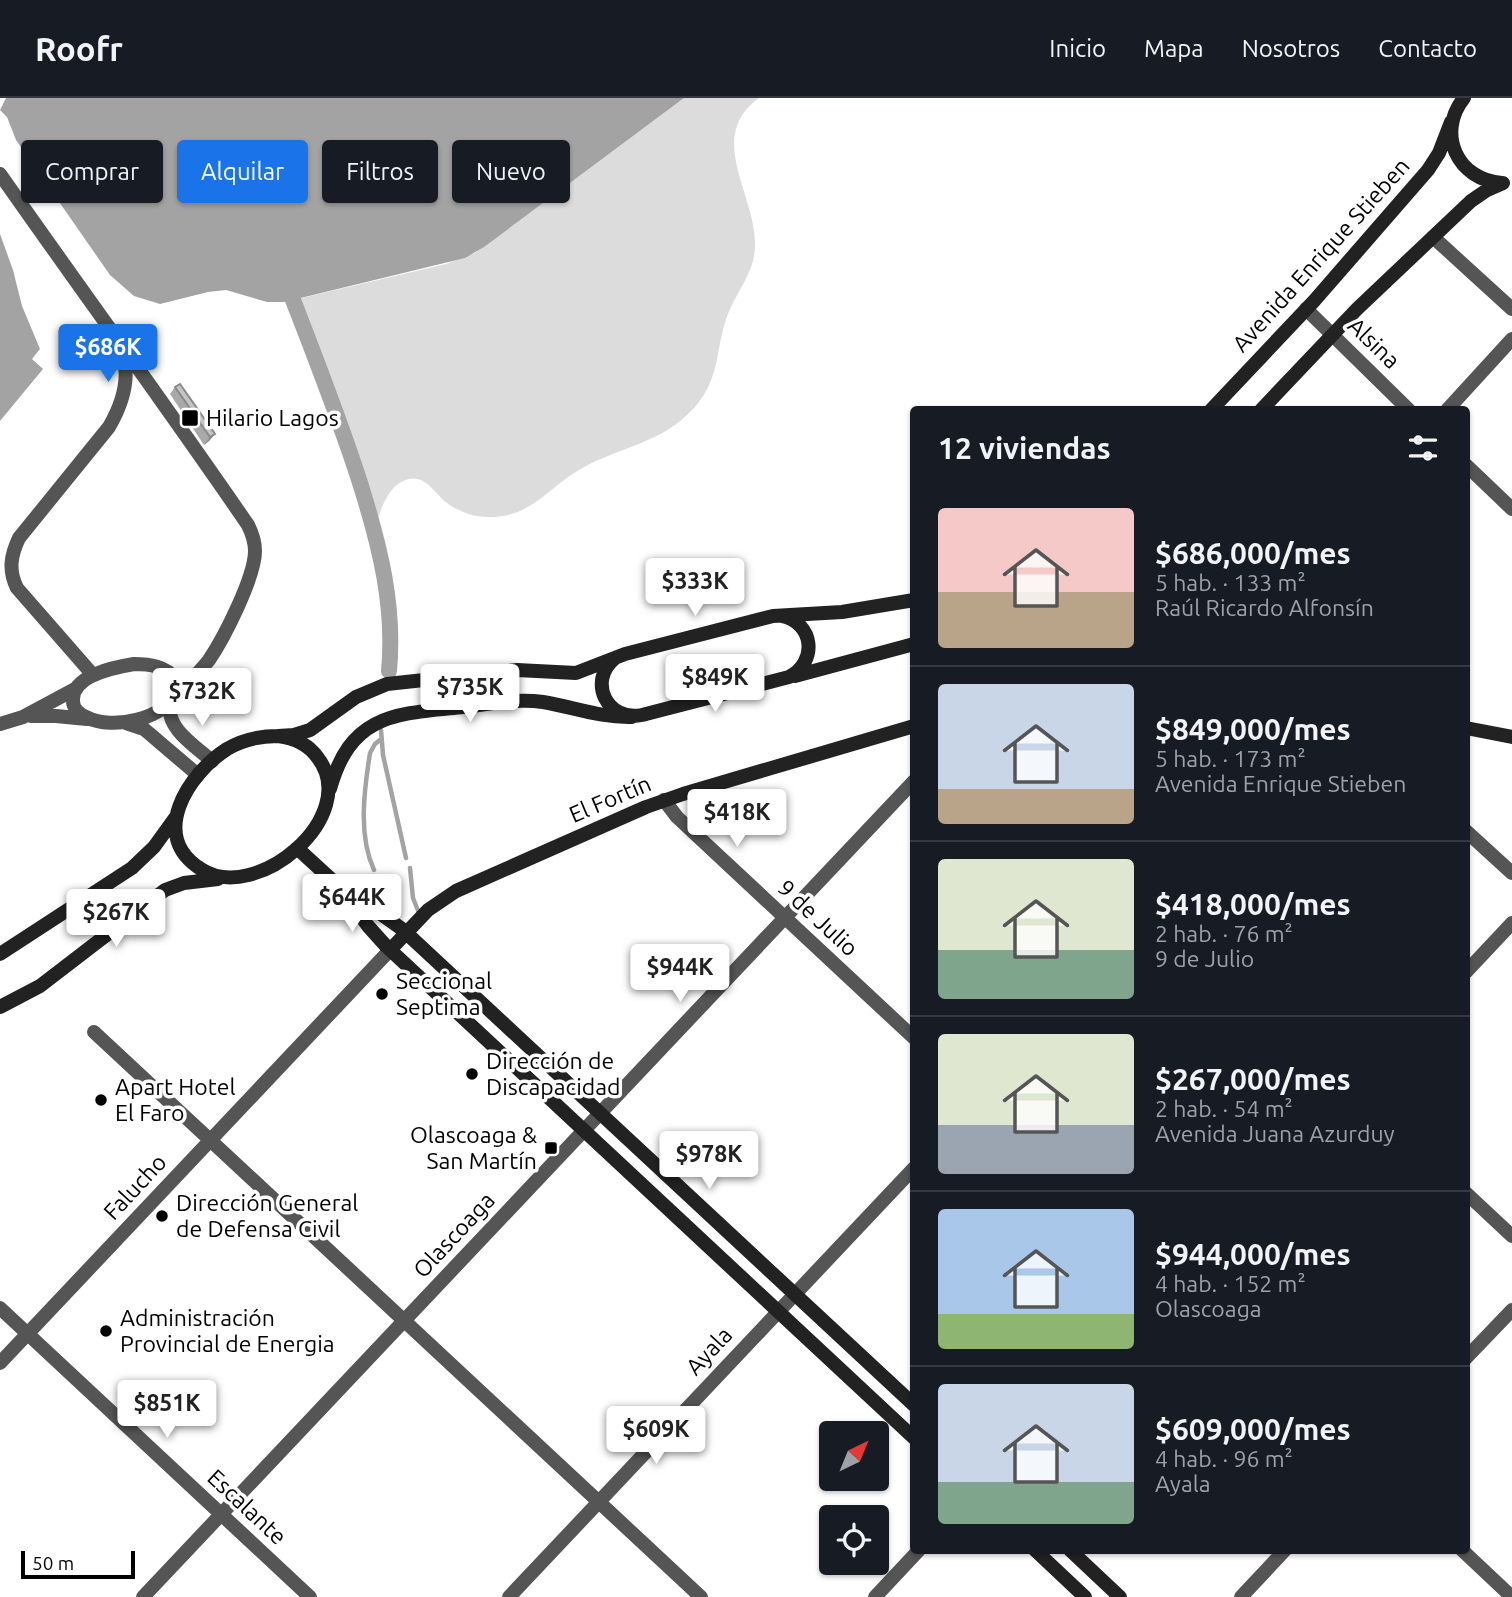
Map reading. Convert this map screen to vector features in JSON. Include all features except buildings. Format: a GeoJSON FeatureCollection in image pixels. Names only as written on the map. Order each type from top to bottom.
{"type":"FeatureCollection","features":[{"type":"Feature","properties":{"kind":"main road","name":"Avenida Enrique Stieben"},"geometry":{"type":"LineString","coordinates":[[1215,406],[1306,309],[1428,170],[1439,153],[1457,106],[1464,98]]}},
{"type":"Feature","properties":{"kind":"main road"},"geometry":{"type":"LineString","coordinates":[[1451,122],[1452,147],[1465,168],[1479,178],[1507,183]]}},
{"type":"Feature","properties":{"kind":"main road"},"geometry":{"type":"LineString","coordinates":[[1265,406],[1332,334],[1475,197],[1507,183]]}},
{"type":"Feature","properties":{"kind":"main road"},"geometry":{"type":"LineString","coordinates":[[0,954],[132,867],[161,839],[177,814],[184,795],[212,761],[242,742],[294,735],[310,730],[356,697],[372,689],[395,683],[517,670],[572,674],[625,654],[773,616],[842,612],[910,601]]}},
{"type":"Feature","properties":{"kind":"main road"},"geometry":{"type":"LineString","coordinates":[[773,616],[794,620],[802,628],[809,642],[805,664],[798,672],[784,678]]}},
{"type":"Feature","properties":{"kind":"main road"},"geometry":{"type":"LineString","coordinates":[[0,1007],[40,986],[165,890],[184,883],[260,872],[297,848],[317,824],[342,759],[365,730],[392,716],[530,701],[602,716],[632,717],[910,645]]}},
{"type":"Feature","properties":{"kind":"main road"},"geometry":{"type":"LineString","coordinates":[[625,654],[608,665],[601,688],[610,706],[618,713],[632,717]]}},
{"type":"Feature","properties":{"kind":"main road"},"geometry":{"type":"LineString","coordinates":[[429,679],[432,710]]}},
{"type":"Feature","properties":{"kind":"main road","name":"El Fortín"},"geometry":{"type":"LineString","coordinates":[[390,950],[434,905],[456,891],[664,800],[910,727]]}},
{"type":"Feature","properties":{"kind":"main road"},"geometry":{"type":"LineString","coordinates":[[1470,729],[1512,737]]}},
{"type":"Feature","properties":{"kind":"main road"},"geometry":{"type":"LineString","coordinates":[[278,736],[299,742],[317,756],[327,775],[328,797]]}},
{"type":"Feature","properties":{"kind":"main road"},"geometry":{"type":"LineString","coordinates":[[177,814],[176,834],[184,854],[208,873],[230,877]]}},
{"type":"Feature","properties":{"kind":"main road"},"geometry":{"type":"LineString","coordinates":[[297,848],[345,892],[406,933],[910,1401]]}},
{"type":"Feature","properties":{"kind":"main road"},"geometry":{"type":"LineString","coordinates":[[345,892],[372,931],[390,950],[910,1434]]}},
{"type":"Feature","properties":{"kind":"main road"},"geometry":{"type":"LineString","coordinates":[[1039,1554],[1085,1597]]}},
{"type":"Feature","properties":{"kind":"main road"},"geometry":{"type":"LineString","coordinates":[[1074,1554],[1120,1597]]}},
{"type":"Feature","properties":{"kind":"street"},"geometry":{"type":"LineString","coordinates":[[0,174],[179,424],[248,525],[253,537],[255,550],[250,576],[218,646],[200,672],[173,699],[150,715],[121,722]]}},
{"type":"Feature","properties":{"kind":"street"},"geometry":{"type":"LineString","coordinates":[[1433,237],[1512,309]]}},
{"type":"Feature","properties":{"kind":"street","name":"Alsina"},"geometry":{"type":"LineString","coordinates":[[1306,309],[1405,406]]}},
{"type":"Feature","properties":{"kind":"street"},"geometry":{"type":"LineString","coordinates":[[1451,406],[1512,339]]}},
{"type":"Feature","properties":{"kind":"street"},"geometry":{"type":"LineString","coordinates":[[93,674],[17,588],[11,571],[11,560],[19,538],[117,415],[124,393],[126,373],[118,342]]}},
{"type":"Feature","properties":{"kind":"street"},"geometry":{"type":"LineString","coordinates":[[1470,469],[1512,509]]}},
{"type":"Feature","properties":{"kind":"street"},"geometry":{"type":"LineString","coordinates":[[0,724],[23,717],[77,688],[93,674],[106,669],[127,665],[156,666],[176,679],[178,690],[168,714],[173,725],[212,761]]}},
{"type":"Feature","properties":{"kind":"street"},"geometry":{"type":"LineString","coordinates":[[77,688],[73,694],[74,706],[85,717],[94,720]]}},
{"type":"Feature","properties":{"kind":"street"},"geometry":{"type":"LineString","coordinates":[[23,717],[56,716],[121,722],[144,729],[198,775]]}},
{"type":"Feature","properties":{"kind":"street","name":"Olascoaga"},"geometry":{"type":"LineString","coordinates":[[143,1597],[910,785]]}},
{"type":"Feature","properties":{"kind":"street","name":"9 de Julio"},"geometry":{"type":"LineString","coordinates":[[664,800],[677,817],[910,1034]]}},
{"type":"Feature","properties":{"kind":"street"},"geometry":{"type":"LineString","coordinates":[[1470,835],[1512,873]]}},
{"type":"Feature","properties":{"kind":"street"},"geometry":{"type":"LineString","coordinates":[[1470,968],[1512,923]]}},
{"type":"Feature","properties":{"kind":"street","name":"Falucho"},"geometry":{"type":"LineString","coordinates":[[0,1363],[390,950]]}},
{"type":"Feature","properties":{"kind":"street"},"geometry":{"type":"LineString","coordinates":[[94,1032],[701,1597]]}},
{"type":"Feature","properties":{"kind":"street","name":"Ayala"},"geometry":{"type":"LineString","coordinates":[[509,1597],[910,1172]]}},
{"type":"Feature","properties":{"kind":"street"},"geometry":{"type":"LineString","coordinates":[[1470,1197],[1512,1236]]}},
{"type":"Feature","properties":{"kind":"street","name":"Escalante"},"geometry":{"type":"LineString","coordinates":[[0,1308],[310,1597]]}},
{"type":"Feature","properties":{"kind":"street"},"geometry":{"type":"LineString","coordinates":[[1470,1355],[1512,1310]]}},
{"type":"Feature","properties":{"kind":"street"},"geometry":{"type":"LineString","coordinates":[[875,1597],[915,1554]]}},
{"type":"Feature","properties":{"kind":"street"},"geometry":{"type":"LineString","coordinates":[[1241,1597],[1281,1554]]}},
{"type":"Feature","properties":{"kind":"street"},"geometry":{"type":"LineString","coordinates":[[1466,1554],[1512,1597]]}},
{"type":"Feature","properties":{"kind":"shaded area"},"geometry":{"type":"Polygon","coordinates":[[[6,98],[684,98],[570,183],[570,140],[452,140],[452,203],[543,203],[465,258],[284,302],[267,302],[226,290],[160,304],[134,296],[110,275],[60,203],[163,203],[163,140],[21,140],[21,147],[7,117],[0,110],[6,98]]]}},
{"type":"Feature","properties":{"kind":"shaded area"},"geometry":{"type":"Polygon","coordinates":[[[684,98],[759,98],[743,113],[736,130],[734,148],[753,226],[754,254],[750,270],[725,323],[707,390],[699,402],[675,425],[649,440],[579,470],[518,512],[492,517],[468,514],[447,503],[425,482],[409,479],[395,486],[390,492],[374,529],[342,425],[293,300],[446,264],[475,253],[542,203],[570,203],[570,183],[684,98]]]}},
{"type":"Feature","properties":{"kind":"shaded area"},"geometry":{"type":"Polygon","coordinates":[[[0,234],[22,306],[40,349],[32,359],[43,369],[0,421],[0,234]]]}},
{"type":"Feature","properties":{"kind":"waterway"},"geometry":{"type":"LineString","coordinates":[[293,300],[345,439],[374,531],[388,600],[389,671]]}},
{"type":"Feature","properties":{"kind":"waterway"},"geometry":{"type":"LineString","coordinates":[[381,730],[383,755],[406,858]]}},
{"type":"Feature","properties":{"kind":"waterway"},"geometry":{"type":"LineString","coordinates":[[374,870],[364,828],[364,797],[370,753],[381,739]]}},
{"type":"Feature","properties":{"kind":"waterway"},"geometry":{"type":"LineString","coordinates":[[410,868],[413,898],[419,913]]}},
{"type":"Feature","properties":{"kind":"place","name":"Hilario Lagos"},"geometry":{"type":"Point","coordinates":[190,418]}},
{"type":"Feature","properties":{"kind":"place","name":"Seccional Septima"},"geometry":{"type":"Point","coordinates":[382,994]}},
{"type":"Feature","properties":{"kind":"place","name":"Dirección de Discapacidad"},"geometry":{"type":"Point","coordinates":[472,1074]}},
{"type":"Feature","properties":{"kind":"place","name":"Apart Hotel El Faro"},"geometry":{"type":"Point","coordinates":[101,1100]}},
{"type":"Feature","properties":{"kind":"place","name":"Olascoaga & San Martín"},"geometry":{"type":"Point","coordinates":[551,1148]}},
{"type":"Feature","properties":{"kind":"place","name":"Dirección General de Defensa Civil"},"geometry":{"type":"Point","coordinates":[162,1216]}},
{"type":"Feature","properties":{"kind":"place","name":"Administración Provincial de Energia"},"geometry":{"type":"Point","coordinates":[106,1331]}}]}
